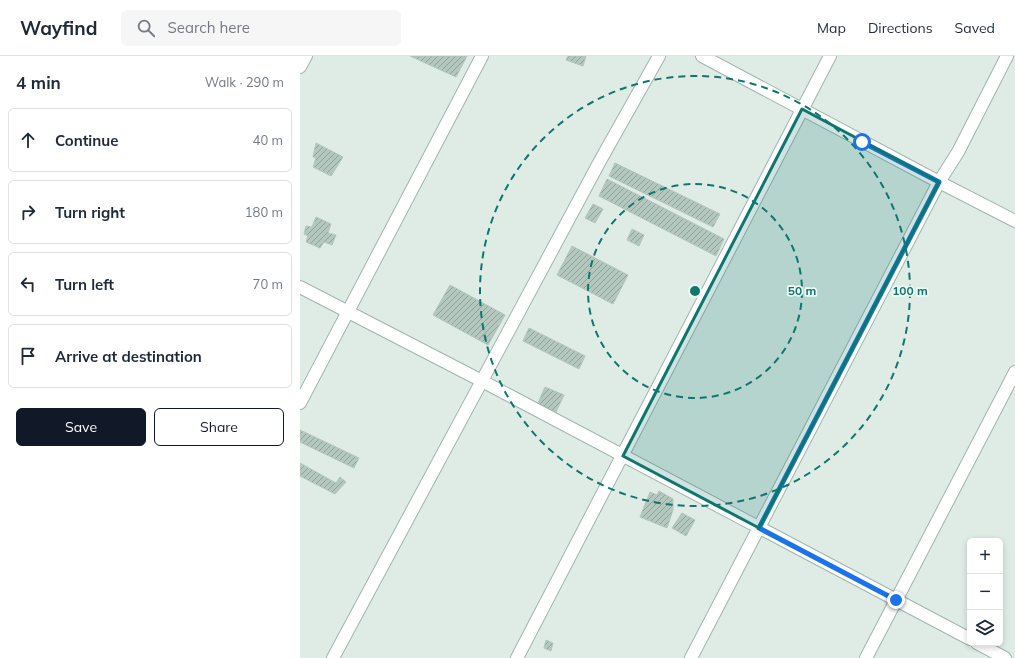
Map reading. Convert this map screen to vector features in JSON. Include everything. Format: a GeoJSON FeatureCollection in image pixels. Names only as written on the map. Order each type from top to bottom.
{"type":"FeatureCollection","features":[{"type":"Feature","properties":{"kind":"street"},"geometry":{"type":"LineString","coordinates":[[300,67],[306,56]]}},
{"type":"Feature","properties":{"kind":"street"},"geometry":{"type":"LineString","coordinates":[[300,403],[482,56]]}},
{"type":"Feature","properties":{"kind":"street"},"geometry":{"type":"LineString","coordinates":[[333,658],[600,161],[659,56]]}},
{"type":"Feature","properties":{"kind":"street"},"geometry":{"type":"LineString","coordinates":[[702,56],[1015,221]]}},
{"type":"Feature","properties":{"kind":"street"},"geometry":{"type":"LineString","coordinates":[[517,658],[830,56]]}},
{"type":"Feature","properties":{"kind":"street"},"geometry":{"type":"LineString","coordinates":[[692,658],[939,182],[958,152],[1007,56]]}},
{"type":"Feature","properties":{"kind":"street"},"geometry":{"type":"LineString","coordinates":[[300,287],[482,381],[967,637]]}},
{"type":"Feature","properties":{"kind":"street"},"geometry":{"type":"LineString","coordinates":[[866,658],[1015,372]]}},
{"type":"Feature","properties":{"kind":"street"},"geometry":{"type":"LineString","coordinates":[[983,646],[1005,658]]}},
{"type":"Feature","properties":{"kind":"highlighted area"},"geometry":{"type":"Polygon","coordinates":[[[802,109],[939,182],[759,528],[623,456],[802,109]]]}},
{"type":"Feature","properties":{"kind":"building"},"geometry":{"type":"Polygon","coordinates":[[[410,56],[467,56],[456,77],[410,56]]]}},
{"type":"Feature","properties":{"kind":"building"},"geometry":{"type":"Polygon","coordinates":[[[568,56],[586,56],[583,66],[566,60],[568,56]]]}},
{"type":"Feature","properties":{"kind":"building"},"geometry":{"type":"Polygon","coordinates":[[[316,143],[343,157],[331,176],[313,167],[316,158],[313,157],[316,143]]]}},
{"type":"Feature","properties":{"kind":"building"},"geometry":{"type":"Polygon","coordinates":[[[615,163],[720,214],[713,227],[609,176],[615,163]]]}},
{"type":"Feature","properties":{"kind":"building"},"geometry":{"type":"Polygon","coordinates":[[[607,179],[724,239],[716,256],[599,196],[607,179]]]}},
{"type":"Feature","properties":{"kind":"building"},"geometry":{"type":"Polygon","coordinates":[[[593,204],[603,209],[595,223],[585,218],[593,204]]]}},
{"type":"Feature","properties":{"kind":"building"},"geometry":{"type":"Polygon","coordinates":[[[316,217],[331,224],[328,233],[336,235],[332,245],[324,242],[320,248],[306,242],[308,236],[304,234],[306,226],[312,227],[316,217]]]}},
{"type":"Feature","properties":{"kind":"building"},"geometry":{"type":"Polygon","coordinates":[[[632,229],[644,235],[639,246],[627,240],[632,229]]]}},
{"type":"Feature","properties":{"kind":"building"},"geometry":{"type":"Polygon","coordinates":[[[572,246],[628,275],[613,304],[557,275],[572,246]]]}},
{"type":"Feature","properties":{"kind":"building"},"geometry":{"type":"Polygon","coordinates":[[[450,285],[505,315],[488,345],[433,315],[450,285]]]}},
{"type":"Feature","properties":{"kind":"building"},"geometry":{"type":"Polygon","coordinates":[[[529,328],[585,356],[579,369],[523,341],[529,328]]]}},
{"type":"Feature","properties":{"kind":"building"},"geometry":{"type":"Polygon","coordinates":[[[545,387],[564,395],[555,414],[537,405],[545,387]]]}},
{"type":"Feature","properties":{"kind":"building"},"geometry":{"type":"Polygon","coordinates":[[[300,430],[359,458],[354,468],[300,442],[300,430]]]}},
{"type":"Feature","properties":{"kind":"building"},"geometry":{"type":"Polygon","coordinates":[[[300,463],[336,483],[340,477],[346,482],[335,494],[300,476],[300,463]]]}},
{"type":"Feature","properties":{"kind":"building"},"geometry":{"type":"Polygon","coordinates":[[[659,491],[673,499],[673,510],[667,528],[640,517],[650,492],[657,495],[659,491]]]}},
{"type":"Feature","properties":{"kind":"building"},"geometry":{"type":"Polygon","coordinates":[[[682,513],[695,520],[686,536],[672,528],[682,513]]]}},
{"type":"Feature","properties":{"kind":"building"},"geometry":{"type":"Polygon","coordinates":[[[546,640],[553,643],[551,651],[544,648],[546,640]]]}},
{"type":"Feature","properties":{"kind":"route"},"geometry":{"type":"LineString","coordinates":[[862,142],[939,182],[759,528],[896,600]]}}]}
